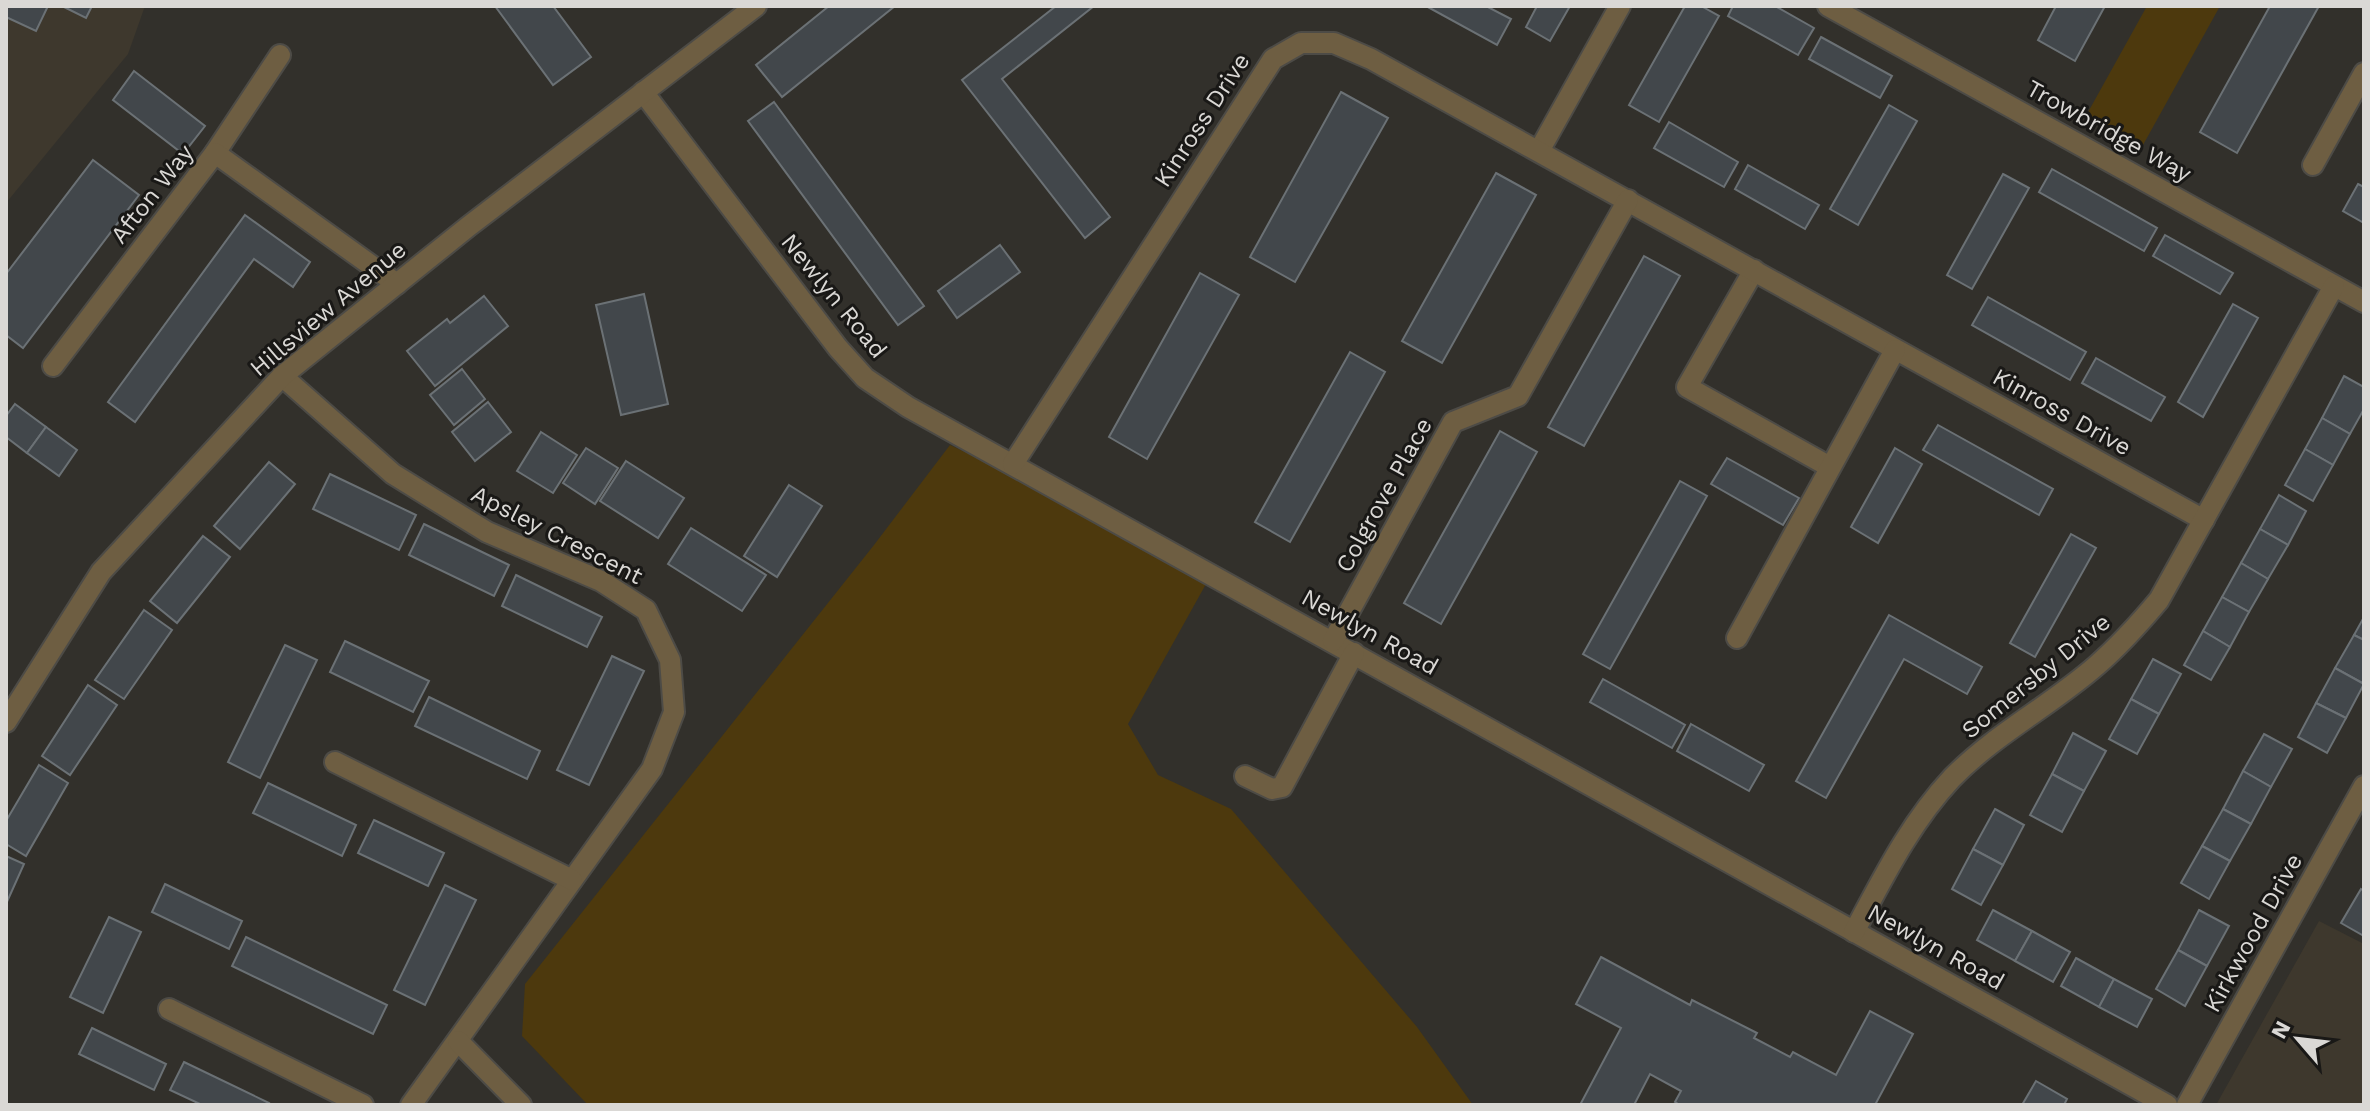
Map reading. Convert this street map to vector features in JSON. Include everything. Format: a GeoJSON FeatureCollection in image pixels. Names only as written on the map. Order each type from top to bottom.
{"type":"FeatureCollection","features":[{"type":"Feature","properties":{"kind":"street","name":"Hillsview Avenue"},"geometry":{"type":"LineString","coordinates":[[6,722],[101,572],[282,376],[756,6]]}},
{"type":"Feature","properties":{"kind":"street"},"geometry":{"type":"LineString","coordinates":[[1539,151],[1620,6]]}},
{"type":"Feature","properties":{"kind":"street","name":"Trowbridge Way"},"geometry":{"type":"LineString","coordinates":[[1828,6],[2364,302]]}},
{"type":"Feature","properties":{"kind":"street","name":"Kinross Drive"},"geometry":{"type":"LineString","coordinates":[[1013,464],[1273,59],[1301,43],[1334,43],[1371,59],[1539,151],[2204,520]]}},
{"type":"Feature","properties":{"kind":"street"},"geometry":{"type":"LineString","coordinates":[[215,153],[280,55]]}},
{"type":"Feature","properties":{"kind":"street"},"geometry":{"type":"LineString","coordinates":[[2313,165],[2364,73]]}},
{"type":"Feature","properties":{"kind":"street","name":"Newlyn Road"},"geometry":{"type":"LineString","coordinates":[[643,92],[828,336],[865,378],[908,407],[2167,1105]]}},
{"type":"Feature","properties":{"kind":"street","name":"Afton Way"},"geometry":{"type":"LineString","coordinates":[[53,366],[215,153],[397,284]]}},
{"type":"Feature","properties":{"kind":"street","name":"Colgrove Place"},"geometry":{"type":"LineString","coordinates":[[1333,641],[1453,422],[1518,396],[1628,200]]}},
{"type":"Feature","properties":{"kind":"street"},"geometry":{"type":"LineString","coordinates":[[1754,270],[1687,387],[1830,467]]}},
{"type":"Feature","properties":{"kind":"street","name":"Somersby Drive"},"geometry":{"type":"LineString","coordinates":[[1854,932],[1901,846],[1951,780],[1985,747],[2094,667],[2133,631],[2159,600],[2334,286]]}},
{"type":"Feature","properties":{"kind":"street"},"geometry":{"type":"LineString","coordinates":[[1737,638],[1895,350]]}},
{"type":"Feature","properties":{"kind":"street","name":"Apsley Crescent"},"geometry":{"type":"LineString","coordinates":[[282,376],[393,474],[487,532],[601,581],[646,610],[670,660],[674,712],[652,769],[411,1105]]}},
{"type":"Feature","properties":{"kind":"street"},"geometry":{"type":"LineString","coordinates":[[1245,776],[1272,789],[1282,787],[1354,653]]}},
{"type":"Feature","properties":{"kind":"street"},"geometry":{"type":"LineString","coordinates":[[335,762],[572,880]]}},
{"type":"Feature","properties":{"kind":"street","name":"Kirkwood Drive"},"geometry":{"type":"LineString","coordinates":[[2187,1105],[2364,786]]}},
{"type":"Feature","properties":{"kind":"street"},"geometry":{"type":"LineString","coordinates":[[169,1009],[363,1105]]}},
{"type":"Feature","properties":{"kind":"street"},"geometry":{"type":"LineString","coordinates":[[458,1041],[521,1105]]}},
{"type":"Feature","properties":{"kind":"shaded area"},"geometry":{"type":"Polygon","coordinates":[[[6,6],[145,6],[128,54],[6,203],[6,6]]]}},
{"type":"Feature","properties":{"kind":"shaded area"},"geometry":{"type":"Polygon","coordinates":[[[2147,6],[2220,6],[2143,145],[2087,114],[2147,6]]]}},
{"type":"Feature","properties":{"kind":"shaded area"},"geometry":{"type":"Polygon","coordinates":[[[950,445],[1003,470],[1206,584],[1128,724],[1158,775],[1231,809],[1417,1027],[1473,1105],[588,1105],[522,1036],[525,984],[950,445]]]}},
{"type":"Feature","properties":{"kind":"shaded area"},"geometry":{"type":"Polygon","coordinates":[[[2319,921],[2364,944],[2364,1105],[2216,1105],[2319,921]]]}},
{"type":"Feature","properties":{"kind":"building"},"geometry":{"type":"Polygon","coordinates":[[[6,6],[48,6],[36,31],[6,17],[6,6]]]}},
{"type":"Feature","properties":{"kind":"building"},"geometry":{"type":"Polygon","coordinates":[[[62,6],[92,6],[86,18],[62,6]]]}},
{"type":"Feature","properties":{"kind":"building"},"geometry":{"type":"Polygon","coordinates":[[[495,6],[553,6],[591,57],[553,85],[495,6]]]}},
{"type":"Feature","properties":{"kind":"building"},"geometry":{"type":"Polygon","coordinates":[[[829,6],[895,6],[782,97],[756,65],[829,6]]]}},
{"type":"Feature","properties":{"kind":"building"},"geometry":{"type":"Polygon","coordinates":[[[1056,6],[1094,6],[1002,79],[1110,217],[1085,238],[962,80],[1056,6]]]}},
{"type":"Feature","properties":{"kind":"building"},"geometry":{"type":"Polygon","coordinates":[[[1426,6],[1486,6],[1511,19],[1497,45],[1426,6]]]}},
{"type":"Feature","properties":{"kind":"building"},"geometry":{"type":"Polygon","coordinates":[[[1537,6],[1570,6],[1550,41],[1526,27],[1537,6]]]}},
{"type":"Feature","properties":{"kind":"building"},"geometry":{"type":"Polygon","coordinates":[[[1685,6],[1701,6],[1719,16],[1659,122],[1629,105],[1685,6]]]}},
{"type":"Feature","properties":{"kind":"building"},"geometry":{"type":"Polygon","coordinates":[[[1733,6],[1775,6],[1814,28],[1798,55],[1728,16],[1733,6]]]}},
{"type":"Feature","properties":{"kind":"building"},"geometry":{"type":"Polygon","coordinates":[[[2056,6],[2105,6],[2075,61],[2038,40],[2056,6]]]}},
{"type":"Feature","properties":{"kind":"building"},"geometry":{"type":"Polygon","coordinates":[[[2270,6],[2319,6],[2237,153],[2200,132],[2270,6]]]}},
{"type":"Feature","properties":{"kind":"building"},"geometry":{"type":"Polygon","coordinates":[[[1821,37],[1892,76],[1880,98],[1809,59],[1821,37]]]}},
{"type":"Feature","properties":{"kind":"building"},"geometry":{"type":"Polygon","coordinates":[[[134,71],[205,126],[183,154],[113,100],[134,71]]]}},
{"type":"Feature","properties":{"kind":"building"},"geometry":{"type":"Polygon","coordinates":[[[1341,92],[1388,118],[1295,282],[1250,257],[1341,92]]]}},
{"type":"Feature","properties":{"kind":"building"},"geometry":{"type":"Polygon","coordinates":[[[774,102],[924,306],[898,325],[748,121],[774,102]]]}},
{"type":"Feature","properties":{"kind":"building"},"geometry":{"type":"Polygon","coordinates":[[[1889,105],[1917,121],[1858,225],[1830,209],[1889,105]]]}},
{"type":"Feature","properties":{"kind":"building"},"geometry":{"type":"Polygon","coordinates":[[[1669,122],[1738,162],[1724,187],[1654,148],[1669,122]]]}},
{"type":"Feature","properties":{"kind":"building"},"geometry":{"type":"Polygon","coordinates":[[[93,160],[139,195],[23,348],[6,335],[6,274],[93,160]]]}},
{"type":"Feature","properties":{"kind":"building"},"geometry":{"type":"Polygon","coordinates":[[[1748,165],[1819,205],[1805,229],[1735,189],[1748,165]]]}},
{"type":"Feature","properties":{"kind":"building"},"geometry":{"type":"Polygon","coordinates":[[[2052,169],[2157,228],[2144,251],[2039,192],[2052,169]]]}},
{"type":"Feature","properties":{"kind":"building"},"geometry":{"type":"Polygon","coordinates":[[[1496,173],[1536,195],[1442,363],[1402,341],[1496,173]]]}},
{"type":"Feature","properties":{"kind":"building"},"geometry":{"type":"Polygon","coordinates":[[[2003,174],[2029,188],[1972,289],[1947,275],[2003,174]]]}},
{"type":"Feature","properties":{"kind":"building"},"geometry":{"type":"Polygon","coordinates":[[[2358,184],[2364,187],[2364,223],[2343,211],[2358,184]]]}},
{"type":"Feature","properties":{"kind":"building"},"geometry":{"type":"Polygon","coordinates":[[[245,215],[310,262],[293,287],[254,259],[135,422],[108,402],[245,215]]]}},
{"type":"Feature","properties":{"kind":"building"},"geometry":{"type":"Polygon","coordinates":[[[2165,235],[2233,273],[2220,294],[2153,256],[2165,235]]]}},
{"type":"Feature","properties":{"kind":"building"},"geometry":{"type":"Polygon","coordinates":[[[1000,245],[1020,272],[957,318],[938,291],[1000,245]]]}},
{"type":"Feature","properties":{"kind":"building"},"geometry":{"type":"Polygon","coordinates":[[[1644,256],[1680,276],[1584,446],[1548,427],[1644,256]]]}},
{"type":"Feature","properties":{"kind":"building"},"geometry":{"type":"Polygon","coordinates":[[[1200,273],[1239,295],[1147,459],[1109,437],[1200,273]]]}},
{"type":"Feature","properties":{"kind":"building"},"geometry":{"type":"Polygon","coordinates":[[[644,294],[668,404],[621,415],[596,305],[644,294]]]}},
{"type":"Feature","properties":{"kind":"building"},"geometry":{"type":"Polygon","coordinates":[[[484,296],[508,326],[435,386],[407,351],[447,319],[450,323],[484,296]]]}},
{"type":"Feature","properties":{"kind":"building"},"geometry":{"type":"Polygon","coordinates":[[[1988,297],[2086,352],[2070,380],[1972,325],[1988,297]]]}},
{"type":"Feature","properties":{"kind":"building"},"geometry":{"type":"Polygon","coordinates":[[[2233,304],[2258,318],[2203,417],[2178,402],[2233,304]]]}},
{"type":"Feature","properties":{"kind":"building"},"geometry":{"type":"Polygon","coordinates":[[[1350,352],[1385,372],[1290,542],[1255,522],[1350,352]]]}},
{"type":"Feature","properties":{"kind":"building"},"geometry":{"type":"Polygon","coordinates":[[[2096,358],[2165,397],[2151,421],[2082,383],[2096,358]]]}},
{"type":"Feature","properties":{"kind":"building"},"geometry":{"type":"Polygon","coordinates":[[[462,369],[485,399],[454,425],[430,395],[462,369]]]}},
{"type":"Feature","properties":{"kind":"building"},"geometry":{"type":"Polygon","coordinates":[[[2344,376],[2364,387],[2364,409],[2350,434],[2322,418],[2344,376]]]}},
{"type":"Feature","properties":{"kind":"building"},"geometry":{"type":"Polygon","coordinates":[[[488,402],[511,432],[475,461],[452,432],[488,402]]]}},
{"type":"Feature","properties":{"kind":"building"},"geometry":{"type":"Polygon","coordinates":[[[15,404],[46,427],[27,453],[6,437],[6,416],[15,404]]]}},
{"type":"Feature","properties":{"kind":"building"},"geometry":{"type":"Polygon","coordinates":[[[2322,418],[2350,434],[2333,465],[2305,449],[2322,418]]]}},
{"type":"Feature","properties":{"kind":"building"},"geometry":{"type":"Polygon","coordinates":[[[1938,425],[2053,489],[2039,515],[1923,450],[1938,425]]]}},
{"type":"Feature","properties":{"kind":"building"},"geometry":{"type":"Polygon","coordinates":[[[46,427],[77,450],[59,476],[27,453],[46,427]]]}},
{"type":"Feature","properties":{"kind":"building"},"geometry":{"type":"Polygon","coordinates":[[[1500,431],[1537,452],[1441,624],[1404,603],[1500,431]]]}},
{"type":"Feature","properties":{"kind":"building"},"geometry":{"type":"Polygon","coordinates":[[[541,432],[577,455],[553,493],[517,471],[541,432]]]}},
{"type":"Feature","properties":{"kind":"building"},"geometry":{"type":"Polygon","coordinates":[[[586,448],[618,468],[595,504],[563,483],[586,448]]]}},
{"type":"Feature","properties":{"kind":"building"},"geometry":{"type":"Polygon","coordinates":[[[1895,448],[1922,464],[1878,543],[1851,527],[1895,448]]]}},
{"type":"Feature","properties":{"kind":"building"},"geometry":{"type":"Polygon","coordinates":[[[2305,449],[2333,465],[2313,501],[2285,485],[2305,449]]]}},
{"type":"Feature","properties":{"kind":"building"},"geometry":{"type":"Polygon","coordinates":[[[1727,458],[1799,498],[1783,525],[1711,484],[1727,458]]]}},
{"type":"Feature","properties":{"kind":"building"},"geometry":{"type":"Polygon","coordinates":[[[626,461],[684,498],[658,538],[600,501],[626,461]]]}},
{"type":"Feature","properties":{"kind":"building"},"geometry":{"type":"Polygon","coordinates":[[[269,462],[295,484],[240,549],[214,526],[269,462]]]}},
{"type":"Feature","properties":{"kind":"building"},"geometry":{"type":"Polygon","coordinates":[[[330,474],[416,515],[399,550],[313,509],[330,474]]]}},
{"type":"Feature","properties":{"kind":"building"},"geometry":{"type":"Polygon","coordinates":[[[1680,481],[1707,496],[1610,669],[1583,654],[1680,481]]]}},
{"type":"Feature","properties":{"kind":"building"},"geometry":{"type":"Polygon","coordinates":[[[789,485],[822,506],[777,577],[744,556],[789,485]]]}},
{"type":"Feature","properties":{"kind":"building"},"geometry":{"type":"Polygon","coordinates":[[[2279,495],[2306,511],[2288,545],[2260,529],[2279,495]]]}},
{"type":"Feature","properties":{"kind":"building"},"geometry":{"type":"Polygon","coordinates":[[[424,524],[509,565],[494,596],[409,555],[424,524]]]}},
{"type":"Feature","properties":{"kind":"building"},"geometry":{"type":"Polygon","coordinates":[[[691,528],[766,575],[742,611],[668,564],[691,528]]]}},
{"type":"Feature","properties":{"kind":"building"},"geometry":{"type":"Polygon","coordinates":[[[2260,529],[2288,545],[2268,579],[2241,563],[2260,529]]]}},
{"type":"Feature","properties":{"kind":"building"},"geometry":{"type":"Polygon","coordinates":[[[2071,534],[2096,548],[2035,657],[2010,643],[2071,534]]]}},
{"type":"Feature","properties":{"kind":"building"},"geometry":{"type":"Polygon","coordinates":[[[203,536],[230,557],[177,623],[150,601],[203,536]]]}},
{"type":"Feature","properties":{"kind":"building"},"geometry":{"type":"Polygon","coordinates":[[[2241,563],[2268,579],[2249,612],[2222,597],[2241,563]]]}},
{"type":"Feature","properties":{"kind":"building"},"geometry":{"type":"Polygon","coordinates":[[[516,575],[602,617],[587,647],[502,606],[516,575]]]}},
{"type":"Feature","properties":{"kind":"building"},"geometry":{"type":"Polygon","coordinates":[[[2222,597],[2249,612],[2230,647],[2203,631],[2222,597]]]}},
{"type":"Feature","properties":{"kind":"building"},"geometry":{"type":"Polygon","coordinates":[[[144,610],[172,630],[124,699],[95,680],[144,610]]]}},
{"type":"Feature","properties":{"kind":"building"},"geometry":{"type":"Polygon","coordinates":[[[1889,615],[1982,667],[1967,694],[1904,659],[1826,798],[1796,781],[1889,615]]]}},
{"type":"Feature","properties":{"kind":"building"},"geometry":{"type":"Polygon","coordinates":[[[2364,617],[2364,640],[2354,635],[2364,617]]]}},
{"type":"Feature","properties":{"kind":"building"},"geometry":{"type":"Polygon","coordinates":[[[2203,631],[2230,647],[2211,680],[2184,665],[2203,631]]]}},
{"type":"Feature","properties":{"kind":"building"},"geometry":{"type":"Polygon","coordinates":[[[2354,635],[2364,640],[2364,684],[2335,668],[2354,635]]]}},
{"type":"Feature","properties":{"kind":"building"},"geometry":{"type":"Polygon","coordinates":[[[345,641],[429,681],[413,712],[330,672],[345,641]]]}},
{"type":"Feature","properties":{"kind":"building"},"geometry":{"type":"Polygon","coordinates":[[[285,645],[317,660],[260,778],[228,762],[285,645]]]}},
{"type":"Feature","properties":{"kind":"building"},"geometry":{"type":"Polygon","coordinates":[[[612,656],[644,671],[589,785],[557,770],[612,656]]]}},
{"type":"Feature","properties":{"kind":"building"},"geometry":{"type":"Polygon","coordinates":[[[2153,659],[2181,674],[2159,714],[2131,699],[2153,659]]]}},
{"type":"Feature","properties":{"kind":"building"},"geometry":{"type":"Polygon","coordinates":[[[2335,668],[2364,684],[2346,718],[2316,703],[2335,668]]]}},
{"type":"Feature","properties":{"kind":"building"},"geometry":{"type":"Polygon","coordinates":[[[1603,679],[1685,725],[1672,748],[1590,702],[1603,679]]]}},
{"type":"Feature","properties":{"kind":"building"},"geometry":{"type":"Polygon","coordinates":[[[88,685],[117,705],[70,775],[42,756],[88,685]]]}},
{"type":"Feature","properties":{"kind":"building"},"geometry":{"type":"Polygon","coordinates":[[[429,697],[540,751],[527,779],[415,726],[429,697]]]}},
{"type":"Feature","properties":{"kind":"building"},"geometry":{"type":"Polygon","coordinates":[[[2131,699],[2159,714],[2137,754],[2109,739],[2131,699]]]}},
{"type":"Feature","properties":{"kind":"building"},"geometry":{"type":"Polygon","coordinates":[[[2316,703],[2346,718],[2327,753],[2298,737],[2316,703]]]}},
{"type":"Feature","properties":{"kind":"building"},"geometry":{"type":"Polygon","coordinates":[[[1691,724],[1764,765],[1749,791],[1677,751],[1691,724]]]}},
{"type":"Feature","properties":{"kind":"building"},"geometry":{"type":"Polygon","coordinates":[[[2073,733],[2106,751],[2084,791],[2052,774],[2073,733]]]}},
{"type":"Feature","properties":{"kind":"building"},"geometry":{"type":"Polygon","coordinates":[[[2264,734],[2292,749],[2271,787],[2243,771],[2264,734]]]}},
{"type":"Feature","properties":{"kind":"building"},"geometry":{"type":"Polygon","coordinates":[[[39,765],[68,783],[26,856],[6,844],[6,821],[39,765]]]}},
{"type":"Feature","properties":{"kind":"building"},"geometry":{"type":"Polygon","coordinates":[[[2243,771],[2271,787],[2251,824],[2223,809],[2243,771]]]}},
{"type":"Feature","properties":{"kind":"building"},"geometry":{"type":"Polygon","coordinates":[[[2052,774],[2084,791],[2062,832],[2030,815],[2052,774]]]}},
{"type":"Feature","properties":{"kind":"building"},"geometry":{"type":"Polygon","coordinates":[[[268,783],[356,825],[342,856],[253,813],[268,783]]]}},
{"type":"Feature","properties":{"kind":"building"},"geometry":{"type":"Polygon","coordinates":[[[1995,809],[2024,825],[2003,865],[1973,849],[1995,809]]]}},
{"type":"Feature","properties":{"kind":"building"},"geometry":{"type":"Polygon","coordinates":[[[2223,809],[2251,824],[2230,861],[2202,846],[2223,809]]]}},
{"type":"Feature","properties":{"kind":"building"},"geometry":{"type":"Polygon","coordinates":[[[374,820],[444,853],[428,886],[358,853],[374,820]]]}},
{"type":"Feature","properties":{"kind":"building"},"geometry":{"type":"Polygon","coordinates":[[[2202,846],[2230,861],[2209,899],[2181,883],[2202,846]]]}},
{"type":"Feature","properties":{"kind":"building"},"geometry":{"type":"Polygon","coordinates":[[[1973,849],[2003,865],[1981,905],[1952,889],[1973,849]]]}},
{"type":"Feature","properties":{"kind":"building"},"geometry":{"type":"Polygon","coordinates":[[[6,856],[24,864],[6,904],[6,856]]]}},
{"type":"Feature","properties":{"kind":"building"},"geometry":{"type":"Polygon","coordinates":[[[165,884],[242,921],[229,949],[152,912],[165,884]]]}},
{"type":"Feature","properties":{"kind":"building"},"geometry":{"type":"Polygon","coordinates":[[[445,885],[476,900],[425,1005],[394,990],[445,885]]]}},
{"type":"Feature","properties":{"kind":"building"},"geometry":{"type":"Polygon","coordinates":[[[2361,889],[2364,891],[2364,936],[2341,923],[2361,889]]]}},
{"type":"Feature","properties":{"kind":"building"},"geometry":{"type":"Polygon","coordinates":[[[1993,910],[2032,931],[2015,961],[1977,940],[1993,910]]]}},
{"type":"Feature","properties":{"kind":"building"},"geometry":{"type":"Polygon","coordinates":[[[2199,910],[2229,926],[2207,966],[2178,950],[2199,910]]]}},
{"type":"Feature","properties":{"kind":"building"},"geometry":{"type":"Polygon","coordinates":[[[109,917],[141,932],[103,1013],[70,997],[109,917]]]}},
{"type":"Feature","properties":{"kind":"building"},"geometry":{"type":"Polygon","coordinates":[[[2032,931],[2070,952],[2053,982],[2015,961],[2032,931]]]}},
{"type":"Feature","properties":{"kind":"building"},"geometry":{"type":"Polygon","coordinates":[[[246,937],[387,1005],[373,1034],[232,966],[246,937]]]}},
{"type":"Feature","properties":{"kind":"building"},"geometry":{"type":"Polygon","coordinates":[[[2178,950],[2207,966],[2185,1006],[2156,989],[2178,950]]]}},
{"type":"Feature","properties":{"kind":"building"},"geometry":{"type":"Polygon","coordinates":[[[1601,957],[1690,1005],[1692,1000],[1757,1033],[1754,1038],[1790,1057],[1793,1052],[1836,1075],[1870,1011],[1913,1034],[1875,1105],[1680,1105],[1675,1102],[1681,1091],[1650,1074],[1634,1105],[1580,1105],[1621,1028],[1576,1004],[1601,957]]]}},
{"type":"Feature","properties":{"kind":"building"},"geometry":{"type":"Polygon","coordinates":[[[2076,958],[2114,979],[2099,1007],[2061,986],[2076,958]]]}},
{"type":"Feature","properties":{"kind":"building"},"geometry":{"type":"Polygon","coordinates":[[[2114,979],[2152,999],[2137,1027],[2099,1007],[2114,979]]]}},
{"type":"Feature","properties":{"kind":"building"},"geometry":{"type":"Polygon","coordinates":[[[92,1028],[166,1064],[154,1090],[79,1054],[92,1028]]]}},
{"type":"Feature","properties":{"kind":"building"},"geometry":{"type":"Polygon","coordinates":[[[184,1062],[269,1103],[202,1105],[170,1090],[184,1062]]]}},
{"type":"Feature","properties":{"kind":"building"},"geometry":{"type":"Polygon","coordinates":[[[2036,1081],[2067,1099],[2064,1105],[2022,1105],[2036,1081]]]}}]}
